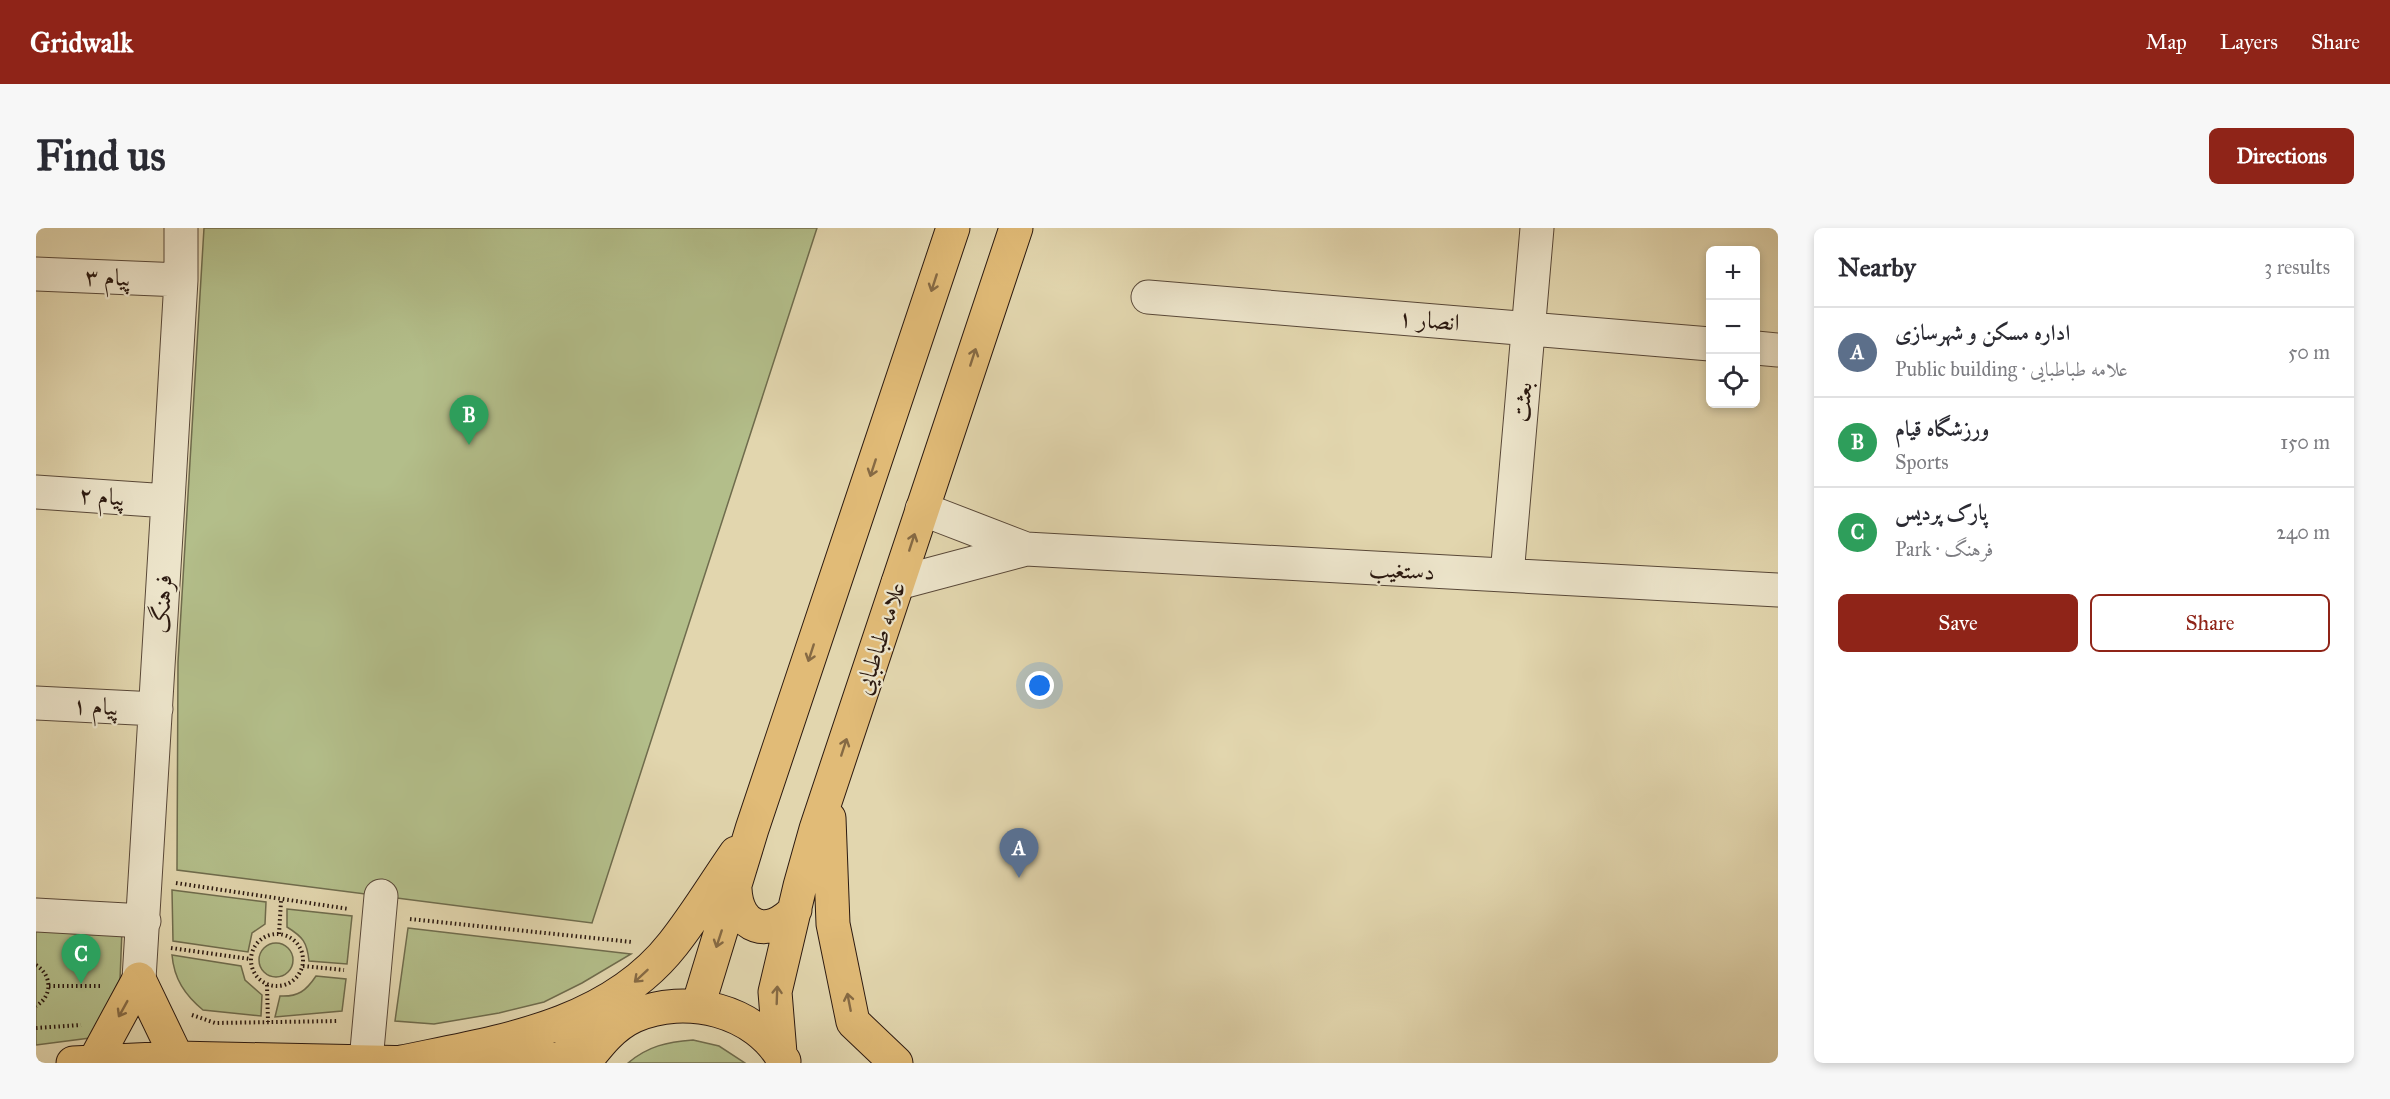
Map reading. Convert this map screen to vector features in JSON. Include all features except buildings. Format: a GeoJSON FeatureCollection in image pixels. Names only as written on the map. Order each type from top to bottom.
{"type":"FeatureCollection","features":[{"type":"Feature","properties":{"kind":"main road"},"geometry":{"type":"LineString","coordinates":[[698,1006],[752,829],[953,228]]}},
{"type":"Feature","properties":{"kind":"main road","name":"علامه طباطبایی"},"geometry":{"type":"LineString","coordinates":[[782,1058],[775,992],[800,886],[828,794],[1016,228]]}},
{"type":"Feature","properties":{"kind":"main road"},"geometry":{"type":"LineString","coordinates":[[828,794],[833,924],[853,1022],[896,1063]]}},
{"type":"Feature","properties":{"kind":"main road"},"geometry":{"type":"LineString","coordinates":[[402,1063],[511,1040],[595,1009],[638,980],[668,949],[752,829]]}},
{"type":"Feature","properties":{"kind":"main road"},"geometry":{"type":"LineString","coordinates":[[735,889],[735,904],[743,917],[756,925],[771,927],[785,921],[795,910]]}},
{"type":"Feature","properties":{"kind":"main road"},"geometry":{"type":"LineString","coordinates":[[177,1058],[124,983],[84,1062],[177,1058],[418,1063]]}},
{"type":"Feature","properties":{"kind":"main road"},"geometry":{"type":"LineString","coordinates":[[476,1063],[559,1059],[644,1013],[665,1007],[698,1006],[729,1014],[757,1030],[782,1058]]}},
{"type":"Feature","properties":{"kind":"main road"},"geometry":{"type":"LineString","coordinates":[[584,1063],[606,1035]]}},
{"type":"Feature","properties":{"kind":"street","name":"فرهنگ"},"geometry":{"type":"LineString","coordinates":[[124,983],[144,921],[181,280],[181,228]]}},
{"type":"Feature","properties":{"kind":"street","name":"بعثت"},"geometry":{"type":"LineString","coordinates":[[1507,575],[1537,228]]}},
{"type":"Feature","properties":{"kind":"street","name":"پیام ۳"},"geometry":{"type":"LineString","coordinates":[[36,274],[181,280]]}},
{"type":"Feature","properties":{"kind":"street","name":"انصار ۱"},"geometry":{"type":"LineString","coordinates":[[1148,297],[1706,344]]}},
{"type":"Feature","properties":{"kind":"street"},"geometry":{"type":"LineString","coordinates":[[1760,348],[1778,350]]}},
{"type":"Feature","properties":{"kind":"street","name":"پیام ۲"},"geometry":{"type":"LineString","coordinates":[[36,492],[168,501]]}},
{"type":"Feature","properties":{"kind":"street"},"geometry":{"type":"LineString","coordinates":[[922,509],[1026,549]]}},
{"type":"Feature","properties":{"kind":"street"},"geometry":{"type":"LineString","coordinates":[[898,583],[1026,549]]}},
{"type":"Feature","properties":{"kind":"street","name":"دستغیب"},"geometry":{"type":"LineString","coordinates":[[1026,549],[1778,590]]}},
{"type":"Feature","properties":{"kind":"street","name":"پیام ۱"},"geometry":{"type":"LineString","coordinates":[[36,704],[156,709]]}},
{"type":"Feature","properties":{"kind":"street"},"geometry":{"type":"LineString","coordinates":[[366,1061],[380,908]]}},
{"type":"Feature","properties":{"kind":"street"},"geometry":{"type":"LineString","coordinates":[[36,915],[144,921]]}},
{"type":"Feature","properties":{"kind":"path"},"geometry":{"type":"LineString","coordinates":[[169,882],[281,901],[380,908],[668,949]]}},
{"type":"Feature","properties":{"kind":"path"},"geometry":{"type":"LineString","coordinates":[[279,934],[281,901]]}},
{"type":"Feature","properties":{"kind":"path"},"geometry":{"type":"LineString","coordinates":[[279,934],[295,941],[301,948],[304,957],[303,966],[300,974],[293,981],[285,985],[267,985],[254,974],[250,958],[256,943],[263,938],[279,934]]}},
{"type":"Feature","properties":{"kind":"path"},"geometry":{"type":"LineString","coordinates":[[168,948],[250,958]]}},
{"type":"Feature","properties":{"kind":"path"},"geometry":{"type":"LineString","coordinates":[[36,966],[45,972],[49,986],[45,999],[36,1006]]}},
{"type":"Feature","properties":{"kind":"path"},"geometry":{"type":"LineString","coordinates":[[303,966],[355,971]]}},
{"type":"Feature","properties":{"kind":"path"},"geometry":{"type":"LineString","coordinates":[[49,986],[124,983]]}},
{"type":"Feature","properties":{"kind":"path"},"geometry":{"type":"LineString","coordinates":[[267,985],[268,1022]]}},
{"type":"Feature","properties":{"kind":"path"},"geometry":{"type":"LineString","coordinates":[[186,1009],[194,1017],[215,1023],[340,1021]]}},
{"type":"Feature","properties":{"kind":"path"},"geometry":{"type":"LineString","coordinates":[[36,1029],[80,1025],[87,1019]]}},
{"type":"Feature","properties":{"kind":"green space"},"geometry":{"type":"Polygon","coordinates":[[[204,228],[817,228],[592,923],[177,870],[178,662],[204,228]]]}},
{"type":"Feature","properties":{"kind":"green space"},"geometry":{"type":"Polygon","coordinates":[[[172,890],[266,902],[265,924],[252,933],[248,952],[173,941],[172,890]]]}},
{"type":"Feature","properties":{"kind":"green space"},"geometry":{"type":"Polygon","coordinates":[[[287,909],[352,916],[347,964],[309,961],[303,941],[287,927],[287,909]]]}},
{"type":"Feature","properties":{"kind":"green space"},"geometry":{"type":"Polygon","coordinates":[[[36,926],[122,930],[120,979],[90,1038],[36,1045],[36,926]]]}},
{"type":"Feature","properties":{"kind":"green space"},"geometry":{"type":"Polygon","coordinates":[[[408,928],[631,954],[544,1002],[499,1013],[434,1024],[395,1021],[408,928]]]}},
{"type":"Feature","properties":{"kind":"green space"},"geometry":{"type":"Polygon","coordinates":[[[276,943],[288,948],[293,960],[288,972],[276,977],[264,972],[259,960],[264,948],[276,943]]]}},
{"type":"Feature","properties":{"kind":"green space"},"geometry":{"type":"Polygon","coordinates":[[[172,955],[241,966],[245,980],[262,995],[261,1016],[203,1010],[181,986],[175,972],[172,955]]]}},
{"type":"Feature","properties":{"kind":"green space"},"geometry":{"type":"Polygon","coordinates":[[[316,976],[346,979],[342,1011],[275,1017],[280,996],[301,992],[316,976]]]}},
{"type":"Feature","properties":{"kind":"green space"},"geometry":{"type":"Polygon","coordinates":[[[693,1040],[719,1046],[745,1063],[628,1063],[658,1046],[693,1040]]]}},
{"type":"Feature","properties":{"kind":"place","name":"ورزشگاه قیام"},"geometry":{"type":"Point","coordinates":[469,445]}},
{"type":"Feature","properties":{"kind":"place","name":"اداره مسکن و شهرسازی"},"geometry":{"type":"Point","coordinates":[1019,878]}},
{"type":"Feature","properties":{"kind":"place","name":"پارک پردیس"},"geometry":{"type":"Point","coordinates":[81,984]}}]}
